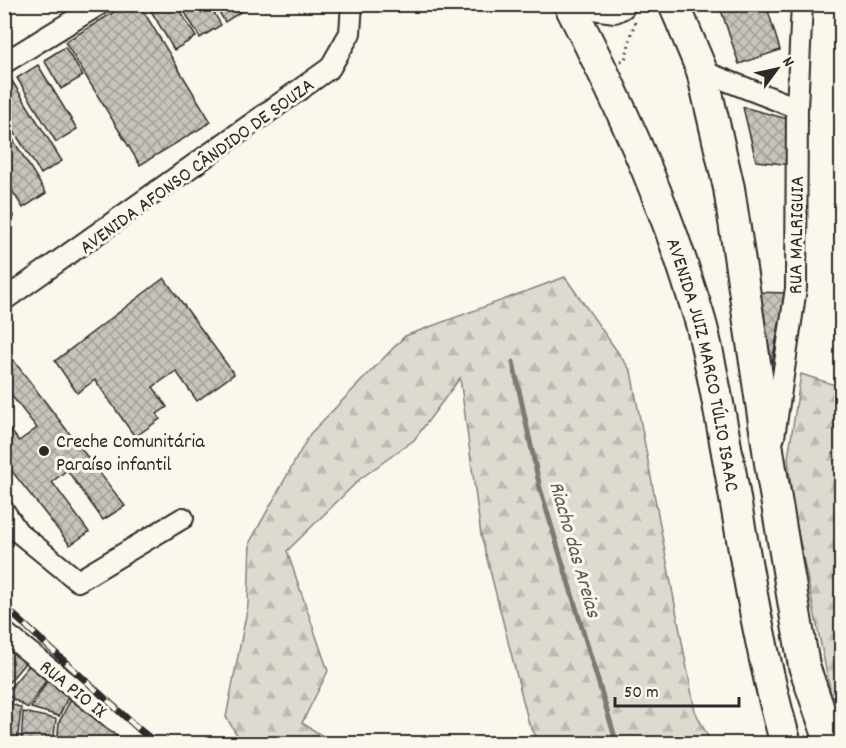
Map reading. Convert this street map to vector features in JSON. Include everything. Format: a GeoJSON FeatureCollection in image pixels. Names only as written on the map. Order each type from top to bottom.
{"type":"FeatureCollection","features":[{"type":"Feature","properties":{"kind":"main road","name":"AVENIDA JUIZ MARCO TÚLIO ISAAC"},"geometry":{"type":"LineString","coordinates":[[569,4],[603,69],[649,172],[680,256],[705,338],[764,658],[786,744]]}},
{"type":"Feature","properties":{"kind":"main road"},"geometry":{"type":"LineString","coordinates":[[591,4],[628,10]]}},
{"type":"Feature","properties":{"kind":"main road","name":"AVENIDA JUIZ MARCO TÚLIO ISAAC"},"geometry":{"type":"LineString","coordinates":[[674,4],[702,71],[729,188],[770,464],[804,666],[831,744]]}},
{"type":"Feature","properties":{"kind":"street"},"geometry":{"type":"LineString","coordinates":[[4,63],[100,4]]}},
{"type":"Feature","properties":{"kind":"street","name":"AVENIDA AFONSO CÂNDIDO DE SOUZA"},"geometry":{"type":"LineString","coordinates":[[4,300],[330,68],[350,33],[352,4]]}},
{"type":"Feature","properties":{"kind":"street","name":"RUA MALRIGUIA"},"geometry":{"type":"LineString","coordinates":[[770,464],[796,288],[797,108],[802,4]]}},
{"type":"Feature","properties":{"kind":"street"},"geometry":{"type":"LineString","coordinates":[[702,71],[797,108]]}},
{"type":"Feature","properties":{"kind":"street"},"geometry":{"type":"LineString","coordinates":[[4,510],[18,532],[78,581],[183,518]]}},
{"type":"Feature","properties":{"kind":"street","name":"RUA PIO IX"},"geometry":{"type":"LineString","coordinates":[[4,632],[144,744]]}},
{"type":"Feature","properties":{"kind":"path"},"geometry":{"type":"LineString","coordinates":[[603,69],[625,60],[628,10]]}},
{"type":"Feature","properties":{"kind":"green space"},"geometry":{"type":"Polygon","coordinates":[[[565,277],[631,371],[695,711],[711,743],[540,743],[529,724],[481,535],[460,378],[414,440],[360,479],[287,551],[328,671],[302,723],[334,743],[242,743],[226,717],[248,605],[250,542],[310,434],[405,336],[565,277]]]}},
{"type":"Feature","properties":{"kind":"green space"},"geometry":{"type":"Polygon","coordinates":[[[801,374],[841,387],[841,743],[793,508],[788,458],[801,374]]]}},
{"type":"Feature","properties":{"kind":"building"},"geometry":{"type":"Polygon","coordinates":[[[127,4],[139,4],[211,122],[140,165],[65,42],[127,4]]]}},
{"type":"Feature","properties":{"kind":"building"},"geometry":{"type":"Polygon","coordinates":[[[147,4],[176,4],[196,37],[174,50],[147,4]]]}},
{"type":"Feature","properties":{"kind":"building"},"geometry":{"type":"Polygon","coordinates":[[[180,4],[209,4],[221,25],[200,38],[180,4]]]}},
{"type":"Feature","properties":{"kind":"building"},"geometry":{"type":"Polygon","coordinates":[[[214,4],[243,4],[245,9],[225,22],[214,4]]]}},
{"type":"Feature","properties":{"kind":"building"},"geometry":{"type":"Polygon","coordinates":[[[719,4],[766,4],[780,50],[739,64],[719,4]]]}},
{"type":"Feature","properties":{"kind":"building"},"geometry":{"type":"Polygon","coordinates":[[[65,47],[83,76],[61,89],[44,60],[65,47]]]}},
{"type":"Feature","properties":{"kind":"building"},"geometry":{"type":"Polygon","coordinates":[[[38,65],[77,129],[56,142],[17,78],[38,65]]]}},
{"type":"Feature","properties":{"kind":"building"},"geometry":{"type":"Polygon","coordinates":[[[12,81],[62,161],[41,174],[4,116],[4,85],[12,81]]]}},
{"type":"Feature","properties":{"kind":"building"},"geometry":{"type":"Polygon","coordinates":[[[743,107],[788,119],[792,165],[756,161],[743,107]]]}},
{"type":"Feature","properties":{"kind":"building"},"geometry":{"type":"Polygon","coordinates":[[[4,125],[46,193],[23,208],[4,178],[4,125]]]}},
{"type":"Feature","properties":{"kind":"building"},"geometry":{"type":"Polygon","coordinates":[[[4,201],[14,217],[4,222],[4,201]]]}},
{"type":"Feature","properties":{"kind":"building"},"geometry":{"type":"Polygon","coordinates":[[[164,278],[234,374],[197,401],[176,371],[153,387],[167,407],[157,414],[160,419],[135,437],[95,380],[77,393],[55,361],[164,278]]]}},
{"type":"Feature","properties":{"kind":"building"},"geometry":{"type":"Polygon","coordinates":[[[754,292],[785,293],[770,373],[754,292]]]}},
{"type":"Feature","properties":{"kind":"building","name":"Creche Comunitária Paraíso infantil"},"geometry":{"type":"Polygon","coordinates":[[[4,348],[125,506],[103,520],[67,470],[52,482],[89,532],[70,545],[4,461],[4,422],[19,441],[37,428],[4,386],[4,348]]]}},
{"type":"Feature","properties":{"kind":"building"},"geometry":{"type":"Polygon","coordinates":[[[4,645],[25,663],[4,688],[4,645]]]}},
{"type":"Feature","properties":{"kind":"building"},"geometry":{"type":"Polygon","coordinates":[[[31,663],[48,677],[28,708],[5,694],[31,663]]]}},
{"type":"Feature","properties":{"kind":"building"},"geometry":{"type":"Polygon","coordinates":[[[48,679],[69,695],[59,716],[31,708],[48,679]]]}},
{"type":"Feature","properties":{"kind":"building"},"geometry":{"type":"Polygon","coordinates":[[[71,699],[133,744],[57,744],[59,722],[71,699]]]}},
{"type":"Feature","properties":{"kind":"building"},"geometry":{"type":"Polygon","coordinates":[[[4,700],[21,708],[17,744],[4,744],[4,700]]]}},
{"type":"Feature","properties":{"kind":"building"},"geometry":{"type":"Polygon","coordinates":[[[23,712],[56,719],[53,744],[21,744],[23,712]]]}},
{"type":"Feature","properties":{"kind":"waterway","name":"Riacho das Areias"},"geometry":{"type":"LineString","coordinates":[[513,362],[540,488],[617,744]]}},
{"type":"Feature","properties":{"kind":"railway"},"geometry":{"type":"LineString","coordinates":[[4,606],[155,744]]}},
{"type":"Feature","properties":{"kind":"place","name":"Creche Comunitária Paraíso infantil"},"geometry":{"type":"Point","coordinates":[44,451]}}]}
